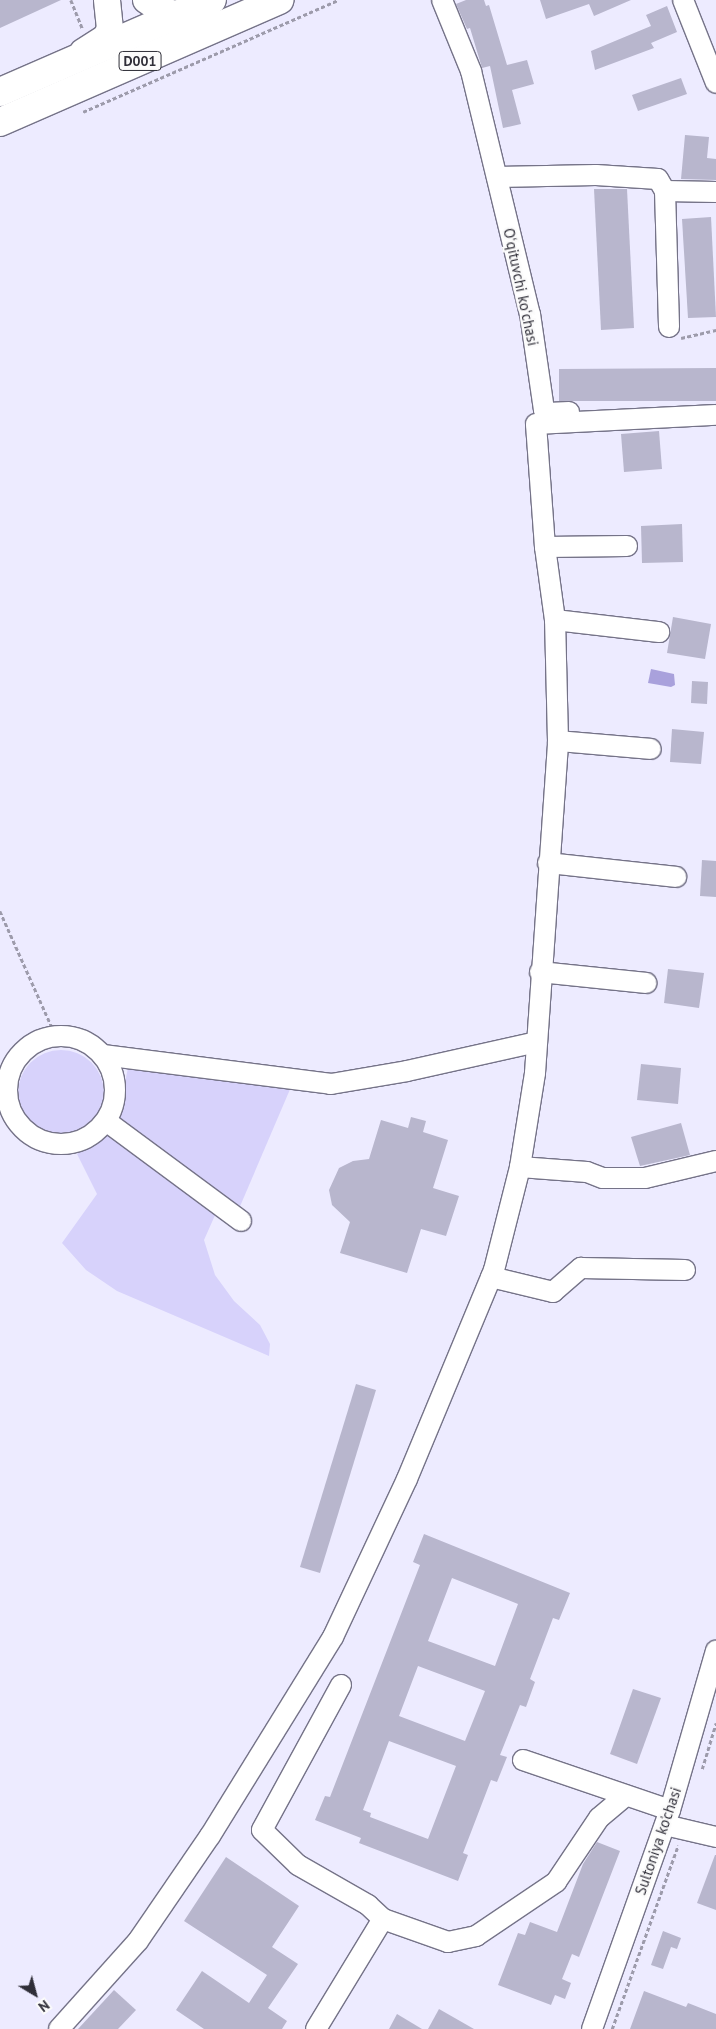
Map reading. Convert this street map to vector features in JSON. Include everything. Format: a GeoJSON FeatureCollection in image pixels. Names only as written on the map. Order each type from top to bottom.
{"type":"FeatureCollection","features":[{"type":"Feature","properties":{"kind":"highway","name":"D001"},"geometry":{"type":"LineString","coordinates":[[0,92],[212,0]]}},
{"type":"Feature","properties":{"kind":"highway","name":"D001"},"geometry":{"type":"LineString","coordinates":[[0,122],[279,0]]}},
{"type":"Feature","properties":{"kind":"main road"},"geometry":{"type":"LineString","coordinates":[[64,64],[106,37],[111,20],[107,0]]}},
{"type":"Feature","properties":{"kind":"main road"},"geometry":{"type":"LineString","coordinates":[[146,0],[165,12],[178,15]]}},
{"type":"Feature","properties":{"kind":"street","name":"Oʻqituvchi koʻchasi"},"geometry":{"type":"LineString","coordinates":[[442,0],[472,71],[530,314],[544,410],[548,413],[716,404]]}},
{"type":"Feature","properties":{"kind":"street"},"geometry":{"type":"LineString","coordinates":[[683,0],[716,83]]}},
{"type":"Feature","properties":{"kind":"street"},"geometry":{"type":"LineString","coordinates":[[497,177],[596,175],[658,179],[665,191],[669,327]]}},
{"type":"Feature","properties":{"kind":"street"},"geometry":{"type":"LineString","coordinates":[[665,191],[716,192]]}},
{"type":"Feature","properties":{"kind":"street"},"geometry":{"type":"LineString","coordinates":[[59,2029],[138,1940],[210,1836],[334,1638],[407,1479],[491,1278],[520,1166],[537,1042],[540,972],[558,741],[555,620],[544,547],[536,424],[716,415]]}},
{"type":"Feature","properties":{"kind":"street"},"geometry":{"type":"LineString","coordinates":[[544,547],[627,546]]}},
{"type":"Feature","properties":{"kind":"street"},"geometry":{"type":"LineString","coordinates":[[555,620],[658,632]]}},
{"type":"Feature","properties":{"kind":"street"},"geometry":{"type":"LineString","coordinates":[[558,741],[651,749]]}},
{"type":"Feature","properties":{"kind":"street"},"geometry":{"type":"LineString","coordinates":[[548,864],[676,877]]}},
{"type":"Feature","properties":{"kind":"street"},"geometry":{"type":"LineString","coordinates":[[540,972],[646,983]]}},
{"type":"Feature","properties":{"kind":"street"},"geometry":{"type":"LineString","coordinates":[[56,1036],[73,1037],[90,1044],[103,1055],[112,1070],[115,1086],[114,1103],[106,1121],[95,1132],[79,1141],[62,1144],[44,1141],[29,1133],[5,1105],[8,1085],[18,1060],[38,1042],[56,1036]]}},
{"type":"Feature","properties":{"kind":"street"},"geometry":{"type":"LineString","coordinates":[[103,1055],[331,1084],[407,1071],[537,1042]]}},
{"type":"Feature","properties":{"kind":"street"},"geometry":{"type":"LineString","coordinates":[[106,1121],[241,1221]]}},
{"type":"Feature","properties":{"kind":"street"},"geometry":{"type":"LineString","coordinates":[[520,1166],[587,1172],[603,1178],[644,1178],[716,1160]]}},
{"type":"Feature","properties":{"kind":"street"},"geometry":{"type":"LineString","coordinates":[[491,1278],[553,1292],[581,1268],[686,1270]]}},
{"type":"Feature","properties":{"kind":"street","name":"Sultoniya ko'chasi"},"geometry":{"type":"LineString","coordinates":[[592,2029],[668,1818],[716,1651]]}},
{"type":"Feature","properties":{"kind":"street"},"geometry":{"type":"LineString","coordinates":[[341,1685],[262,1830],[298,1865],[368,1906],[383,1919],[448,1942],[476,1936],[556,1882],[599,1818],[626,1795]]}},
{"type":"Feature","properties":{"kind":"street"},"geometry":{"type":"LineString","coordinates":[[524,1760],[626,1795],[668,1818],[716,1836]]}},
{"type":"Feature","properties":{"kind":"street"},"geometry":{"type":"LineString","coordinates":[[316,2029],[383,1919]]}},
{"type":"Feature","properties":{"kind":"path"},"geometry":{"type":"LineString","coordinates":[[83,112],[338,0]]}},
{"type":"Feature","properties":{"kind":"path"},"geometry":{"type":"LineString","coordinates":[[669,327],[670,337],[689,338],[716,330]]}},
{"type":"Feature","properties":{"kind":"path"},"geometry":{"type":"LineString","coordinates":[[0,911],[56,1036]]}},
{"type":"Feature","properties":{"kind":"shaded area"},"geometry":{"type":"Polygon","coordinates":[[[651,669],[674,674],[675,685],[671,687],[648,683],[651,669]]]}},
{"type":"Feature","properties":{"kind":"shaded area"},"geometry":{"type":"Polygon","coordinates":[[[61,1050],[78,1053],[92,1062],[101,1076],[104,1093],[101,1110],[92,1124],[78,1133],[61,1136],[44,1133],[30,1124],[21,1110],[18,1093],[21,1076],[30,1062],[44,1053],[61,1050]]]}},
{"type":"Feature","properties":{"kind":"shaded area"},"geometry":{"type":"Polygon","coordinates":[[[128,1068],[291,1087],[238,1211],[117,1119],[128,1068]]]}},
{"type":"Feature","properties":{"kind":"shaded area"},"geometry":{"type":"Polygon","coordinates":[[[104,1132],[216,1213],[204,1240],[215,1275],[234,1301],[260,1325],[270,1344],[269,1356],[117,1291],[86,1270],[62,1243],[97,1194],[77,1154],[104,1132]]]}},
{"type":"Feature","properties":{"kind":"building"},"geometry":{"type":"Polygon","coordinates":[[[0,0],[61,0],[0,28],[0,0]]]}},
{"type":"Feature","properties":{"kind":"building"},"geometry":{"type":"Polygon","coordinates":[[[466,0],[484,0],[486,6],[489,5],[507,65],[527,60],[534,84],[512,90],[521,124],[503,128],[490,66],[482,68],[470,28],[467,29],[456,4],[466,0]]]}},
{"type":"Feature","properties":{"kind":"building"},"geometry":{"type":"Polygon","coordinates":[[[540,0],[631,0],[594,16],[589,4],[546,19],[540,0]]]}},
{"type":"Feature","properties":{"kind":"building"},"geometry":{"type":"Polygon","coordinates":[[[667,6],[677,32],[651,43],[654,48],[595,70],[591,51],[651,26],[646,15],[667,6]]]}},
{"type":"Feature","properties":{"kind":"building"},"geometry":{"type":"Polygon","coordinates":[[[681,78],[687,94],[638,111],[632,95],[681,78]]]}},
{"type":"Feature","properties":{"kind":"building"},"geometry":{"type":"Polygon","coordinates":[[[685,135],[709,137],[707,158],[716,159],[716,180],[681,179],[685,135]]]}},
{"type":"Feature","properties":{"kind":"building"},"geometry":{"type":"Polygon","coordinates":[[[594,189],[627,189],[634,328],[601,330],[594,189]]]}},
{"type":"Feature","properties":{"kind":"building"},"geometry":{"type":"Polygon","coordinates":[[[711,217],[716,317],[688,318],[682,219],[711,217]]]}},
{"type":"Feature","properties":{"kind":"building"},"geometry":{"type":"Polygon","coordinates":[[[716,368],[716,401],[559,401],[559,369],[716,368]]]}},
{"type":"Feature","properties":{"kind":"building"},"geometry":{"type":"Polygon","coordinates":[[[659,431],[662,469],[624,472],[621,434],[659,431]]]}},
{"type":"Feature","properties":{"kind":"building"},"geometry":{"type":"Polygon","coordinates":[[[682,524],[683,562],[642,563],[641,526],[682,524]]]}},
{"type":"Feature","properties":{"kind":"building"},"geometry":{"type":"Polygon","coordinates":[[[673,617],[711,624],[705,659],[667,653],[673,617]]]}},
{"type":"Feature","properties":{"kind":"building"},"geometry":{"type":"Polygon","coordinates":[[[692,681],[708,682],[707,704],[691,703],[692,681]]]}},
{"type":"Feature","properties":{"kind":"building"},"geometry":{"type":"Polygon","coordinates":[[[672,729],[704,732],[701,764],[670,762],[672,729]]]}},
{"type":"Feature","properties":{"kind":"building"},"geometry":{"type":"Polygon","coordinates":[[[702,860],[716,861],[716,897],[700,896],[702,860]]]}},
{"type":"Feature","properties":{"kind":"building"},"geometry":{"type":"Polygon","coordinates":[[[668,969],[704,973],[699,1008],[664,1003],[668,969]]]}},
{"type":"Feature","properties":{"kind":"building"},"geometry":{"type":"Polygon","coordinates":[[[641,1064],[681,1068],[678,1104],[637,1100],[641,1064]]]}},
{"type":"Feature","properties":{"kind":"building"},"geometry":{"type":"Polygon","coordinates":[[[411,1117],[426,1121],[423,1132],[448,1140],[433,1188],[459,1196],[446,1236],[421,1229],[407,1273],[340,1253],[350,1222],[332,1205],[329,1190],[339,1168],[353,1161],[369,1159],[381,1120],[408,1128],[411,1117]]]}},
{"type":"Feature","properties":{"kind":"building"},"geometry":{"type":"Polygon","coordinates":[[[681,1123],[690,1155],[640,1166],[631,1137],[681,1123]]]}},
{"type":"Feature","properties":{"kind":"building"},"geometry":{"type":"Polygon","coordinates":[[[356,1384],[376,1390],[320,1573],[300,1567],[356,1384]]]}},
{"type":"Feature","properties":{"kind":"building"},"geometry":{"type":"Polygon","coordinates":[[[424,1534],[570,1593],[559,1620],[553,1618],[530,1679],[535,1682],[526,1707],[520,1705],[500,1755],[507,1757],[497,1782],[491,1780],[463,1853],[468,1855],[458,1881],[359,1843],[361,1838],[315,1820],[325,1796],[330,1797],[420,1565],[413,1562],[424,1534]],[[452,1578],[428,1641],[495,1666],[518,1604],[452,1578]],[[418,1666],[399,1716],[465,1741],[485,1691],[418,1666]],[[389,1741],[363,1810],[371,1813],[370,1817],[428,1839],[456,1766],[389,1741]]]}},
{"type":"Feature","properties":{"kind":"building"},"geometry":{"type":"Polygon","coordinates":[[[633,1689],[661,1698],[637,1764],[610,1754],[633,1689]]]}},
{"type":"Feature","properties":{"kind":"building"},"geometry":{"type":"Polygon","coordinates":[[[597,1842],[620,1851],[579,1957],[572,1954],[562,1979],[571,1983],[565,1999],[555,1995],[551,2005],[498,1985],[518,1933],[525,1935],[530,1922],[557,1932],[583,1864],[597,1842]]]}},
{"type":"Feature","properties":{"kind":"building"},"geometry":{"type":"Polygon","coordinates":[[[716,1855],[716,1910],[697,1903],[716,1855]]]}},
{"type":"Feature","properties":{"kind":"building"},"geometry":{"type":"Polygon","coordinates":[[[226,1857],[299,1906],[272,1947],[298,1964],[268,2008],[287,2021],[282,2029],[204,2029],[176,2010],[202,1971],[249,2003],[267,1975],[184,1921],[226,1857]]]}},
{"type":"Feature","properties":{"kind":"building"},"geometry":{"type":"Polygon","coordinates":[[[663,1931],[681,1938],[677,1949],[671,1947],[663,1969],[651,1965],[663,1931]]]}},
{"type":"Feature","properties":{"kind":"building"},"geometry":{"type":"Polygon","coordinates":[[[114,1990],[136,2010],[118,2029],[78,2029],[114,1990]]]}},
{"type":"Feature","properties":{"kind":"building"},"geometry":{"type":"Polygon","coordinates":[[[644,1991],[686,2007],[688,2003],[716,2014],[716,2029],[630,2029],[644,1991]]]}},
{"type":"Feature","properties":{"kind":"building"},"geometry":{"type":"Polygon","coordinates":[[[439,2009],[474,2029],[428,2029],[439,2009]]]}},
{"type":"Feature","properties":{"kind":"building"},"geometry":{"type":"Polygon","coordinates":[[[397,2014],[422,2029],[389,2029],[397,2014]]]}}]}
